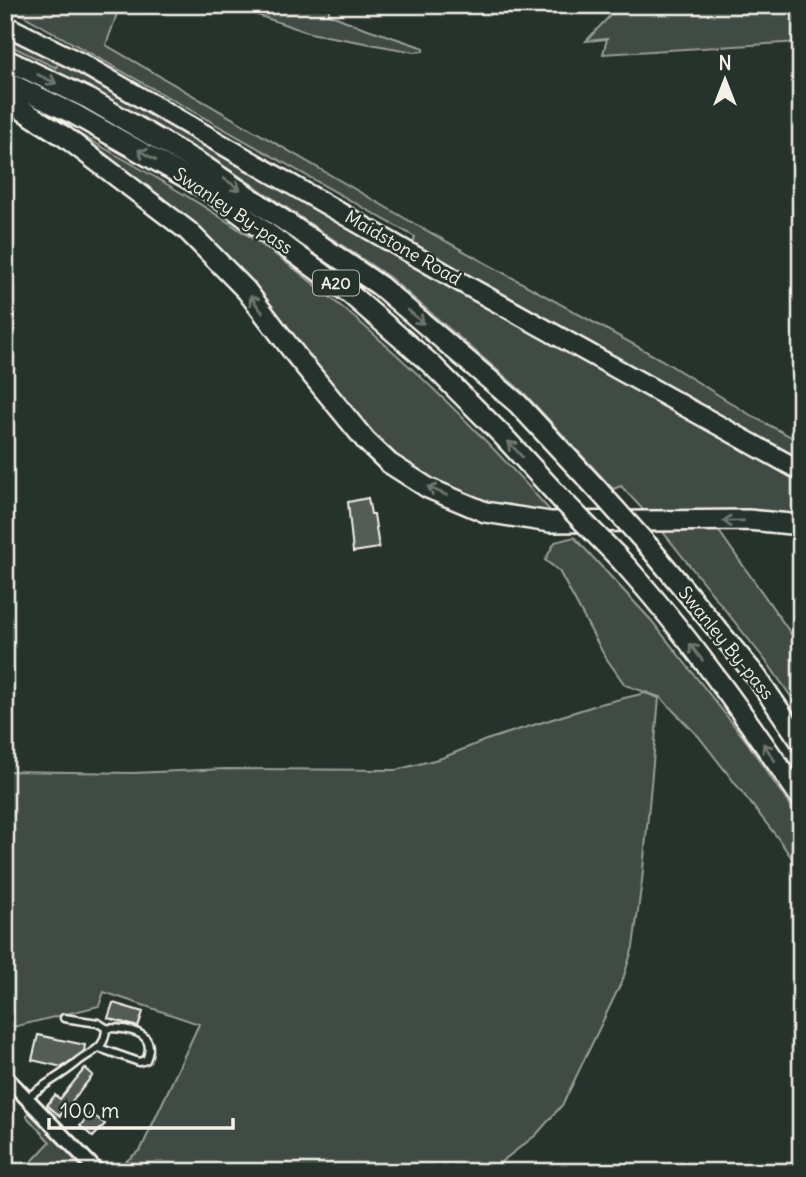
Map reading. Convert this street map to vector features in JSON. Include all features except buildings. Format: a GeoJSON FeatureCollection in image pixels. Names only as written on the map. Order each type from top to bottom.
{"type":"FeatureCollection","features":[{"type":"Feature","properties":{"kind":"highway","name":"Swanley By-pass"},"geometry":{"type":"LineString","coordinates":[[5,59],[89,99],[204,166],[380,286],[518,404],[649,547],[756,676],[801,742]]}},
{"type":"Feature","properties":{"kind":"highway","name":"Swanley By-pass"},"geometry":{"type":"LineString","coordinates":[[5,81],[74,114],[208,190],[349,293],[432,365],[643,585],[738,706],[801,798]]}},
{"type":"Feature","properties":{"kind":"highway"},"geometry":{"type":"LineString","coordinates":[[5,99],[65,137],[188,231],[246,290],[366,441],[389,463],[428,488],[485,512],[550,522],[748,520],[801,525]]}},
{"type":"Feature","properties":{"kind":"main road","name":"Maidstone Road"},"geometry":{"type":"LineString","coordinates":[[5,25],[80,63],[455,279],[801,471]]}},
{"type":"Feature","properties":{"kind":"street"},"geometry":{"type":"LineString","coordinates":[[5,1076],[98,1172]]}},
{"type":"Feature","properties":{"kind":"lane"},"geometry":{"type":"LineString","coordinates":[[64,1018],[98,1023],[106,1028],[128,1030],[145,1036],[149,1052],[146,1060],[139,1062],[99,1048]]}},
{"type":"Feature","properties":{"kind":"lane"},"geometry":{"type":"LineString","coordinates":[[27,1098],[72,1070],[99,1048],[106,1028]]}},
{"type":"Feature","properties":{"kind":"shaded area"},"geometry":{"type":"Polygon","coordinates":[[[5,5],[120,5],[106,45],[420,227],[662,360],[752,416],[801,442],[801,463],[413,245],[415,237],[5,5]]]}},
{"type":"Feature","properties":{"kind":"shaded area"},"geometry":{"type":"Polygon","coordinates":[[[228,5],[329,5],[329,14],[424,48],[423,51],[414,52],[310,33],[228,5]]]}},
{"type":"Feature","properties":{"kind":"shaded area"},"geometry":{"type":"Polygon","coordinates":[[[620,5],[801,5],[801,42],[603,54],[607,39],[586,41],[620,5]]]}},
{"type":"Feature","properties":{"kind":"shaded area"},"geometry":{"type":"Polygon","coordinates":[[[5,35],[76,70],[449,286],[801,483],[801,518],[647,514],[621,486],[613,489],[524,393],[389,277],[235,173],[55,71],[57,66],[54,67],[5,43],[5,35]]]}},
{"type":"Feature","properties":{"kind":"shaded area"},"geometry":{"type":"Polygon","coordinates":[[[65,126],[228,222],[320,289],[382,341],[441,397],[553,514],[482,501],[429,479],[382,446],[302,349],[65,126]]]}},
{"type":"Feature","properties":{"kind":"shaded area"},"geometry":{"type":"Polygon","coordinates":[[[659,527],[716,527],[801,648],[801,711],[769,665],[659,527]]]}},
{"type":"Feature","properties":{"kind":"shaded area"},"geometry":{"type":"Polygon","coordinates":[[[574,537],[651,620],[747,742],[801,822],[801,871],[699,737],[660,697],[625,685],[604,655],[559,571],[545,560],[555,542],[574,537]]]}},
{"type":"Feature","properties":{"kind":"shaded area"},"geometry":{"type":"Polygon","coordinates":[[[645,693],[659,698],[642,881],[633,947],[623,979],[563,1104],[536,1135],[488,1172],[113,1172],[141,1149],[199,1024],[104,992],[99,1006],[5,1029],[5,771],[133,773],[225,769],[396,770],[442,758],[486,740],[600,704],[645,693]]]}},
{"type":"Feature","properties":{"kind":"shaded area"},"geometry":{"type":"Polygon","coordinates":[[[29,1103],[91,1172],[22,1172],[50,1142],[27,1117],[29,1103]]]}}]}
